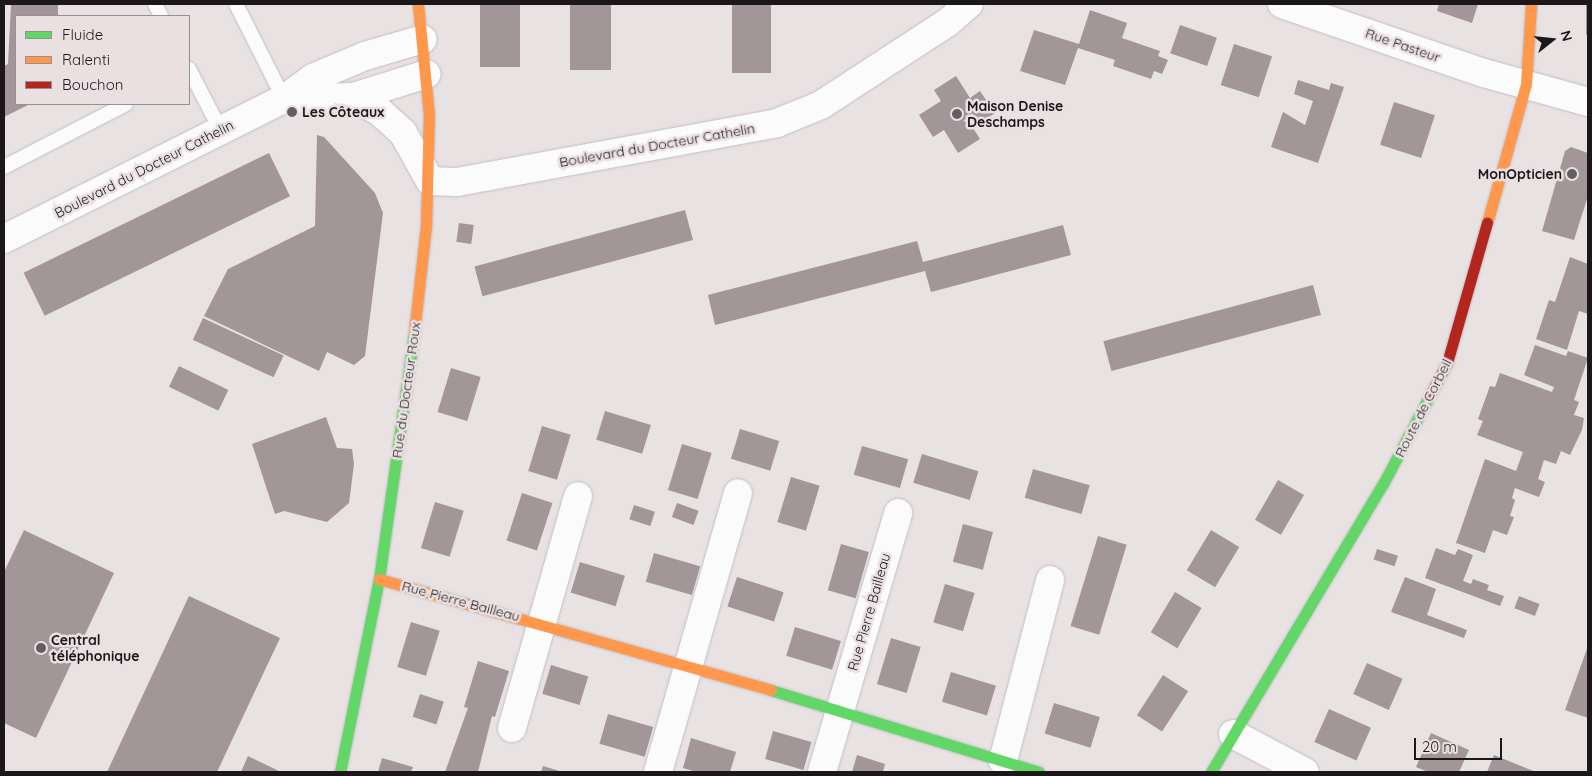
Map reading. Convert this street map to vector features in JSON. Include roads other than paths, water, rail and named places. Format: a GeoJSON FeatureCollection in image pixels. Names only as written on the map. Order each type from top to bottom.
{"type":"FeatureCollection","features":[{"type":"Feature","properties":{"kind":"street","name":"Rue du Docteur Roux"},"geometry":{"type":"LineString","coordinates":[[340,772],[379,579],[414,336],[430,181],[427,74],[418,4]]}},
{"type":"Feature","properties":{"kind":"street","name":"Boulevard du Docteur Cathelin"},"geometry":{"type":"LineString","coordinates":[[430,181],[457,182],[778,123],[821,105],[946,24],[969,4]]}},
{"type":"Feature","properties":{"kind":"street","name":"Rue Pasteur"},"geometry":{"type":"LineString","coordinates":[[1282,4],[1526,84],[1588,102]]}},
{"type":"Feature","properties":{"kind":"street","name":"Route de Corbeil"},"geometry":{"type":"LineString","coordinates":[[1211,772],[1383,484],[1447,362],[1526,84],[1532,4]]}},
{"type":"Feature","properties":{"kind":"street","name":"Boulevard du Docteur Cathelin"},"geometry":{"type":"LineString","coordinates":[[4,239],[284,99],[313,78],[339,67],[423,39]]}},
{"type":"Feature","properties":{"kind":"street","name":"Boulevard du Docteur Cathelin"},"geometry":{"type":"LineString","coordinates":[[284,99],[353,96],[427,74]]}},
{"type":"Feature","properties":{"kind":"street"},"geometry":{"type":"LineString","coordinates":[[353,96],[380,112],[403,133],[430,181]]}},
{"type":"Feature","properties":{"kind":"street"},"geometry":{"type":"LineString","coordinates":[[658,772],[738,493]]}},
{"type":"Feature","properties":{"kind":"street"},"geometry":{"type":"LineString","coordinates":[[512,728],[578,496]]}},
{"type":"Feature","properties":{"kind":"street","name":"Rue Pierre Bailleau"},"geometry":{"type":"LineString","coordinates":[[822,772],[898,513]]}},
{"type":"Feature","properties":{"kind":"street","name":"Rue Pierre Bailleau"},"geometry":{"type":"LineString","coordinates":[[379,579],[689,665],[1039,772]]}},
{"type":"Feature","properties":{"kind":"street"},"geometry":{"type":"LineString","coordinates":[[1003,761],[1050,580]]}},
{"type":"Feature","properties":{"kind":"street"},"geometry":{"type":"LineString","coordinates":[[1233,734],[1305,772]]}},
{"type":"Feature","properties":{"kind":"lane"},"geometry":{"type":"LineString","coordinates":[[236,4],[284,99]]}},
{"type":"Feature","properties":{"kind":"lane"},"geometry":{"type":"LineString","coordinates":[[190,72],[221,131]]}},
{"type":"Feature","properties":{"kind":"lane"},"geometry":{"type":"LineString","coordinates":[[4,167],[124,105]]}},
{"type":"Feature","properties":{"kind":"place","name":"Les Côteaux"},"geometry":{"type":"Point","coordinates":[292,112]}},
{"type":"Feature","properties":{"kind":"place","name":"Maison Denise Deschamps"},"geometry":{"type":"Point","coordinates":[957,114]}},
{"type":"Feature","properties":{"kind":"place","name":"MonOpticien"},"geometry":{"type":"Point","coordinates":[1572,174]}},
{"type":"Feature","properties":{"kind":"place","name":"Central téléphonique"},"geometry":{"type":"Point","coordinates":[41,648]}}]}
